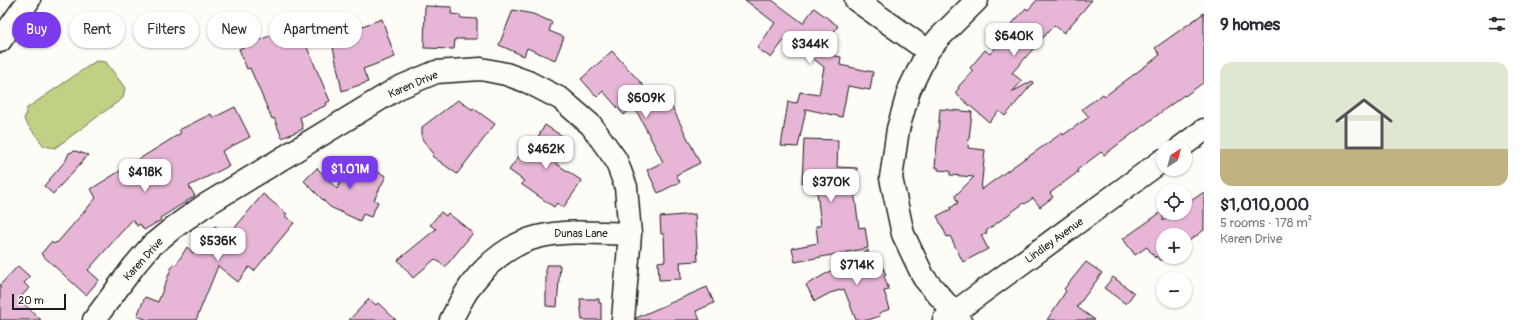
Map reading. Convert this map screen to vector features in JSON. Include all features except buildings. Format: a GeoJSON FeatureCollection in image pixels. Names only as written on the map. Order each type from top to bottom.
{"type":"FeatureCollection","features":[{"type":"Feature","properties":{"kind":"street"},"geometry":{"type":"LineString","coordinates":[[0,41],[29,0]]}},
{"type":"Feature","properties":{"kind":"street"},"geometry":{"type":"LineString","coordinates":[[856,0],[928,51]]}},
{"type":"Feature","properties":{"kind":"street"},"geometry":{"type":"LineString","coordinates":[[953,318],[924,278],[903,234],[891,178],[901,116],[909,90],[928,51],[939,38],[978,0]]}},
{"type":"Feature","properties":{"kind":"street","name":"Karen Drive"},"geometry":{"type":"LineString","coordinates":[[94,320],[134,266],[151,246],[204,206],[398,88],[436,72],[481,68],[506,74],[528,82],[561,99],[591,125],[616,160],[626,187],[630,234],[623,320]]}},
{"type":"Feature","properties":{"kind":"street"},"geometry":{"type":"LineString","coordinates":[[1190,140],[1204,130]]}},
{"type":"Feature","properties":{"kind":"street","name":"Lindley Avenue"},"geometry":{"type":"LineString","coordinates":[[953,318],[1156,165]]}},
{"type":"Feature","properties":{"kind":"street","name":"Dunas Lane"},"geometry":{"type":"LineString","coordinates":[[450,320],[474,281],[495,258],[522,241],[542,234],[562,232],[630,234]]}},
{"type":"Feature","properties":{"kind":"green space"},"geometry":{"type":"Polygon","coordinates":[[[96,61],[106,62],[125,88],[123,98],[55,148],[44,146],[24,120],[27,108],[96,61]]]}}]}
